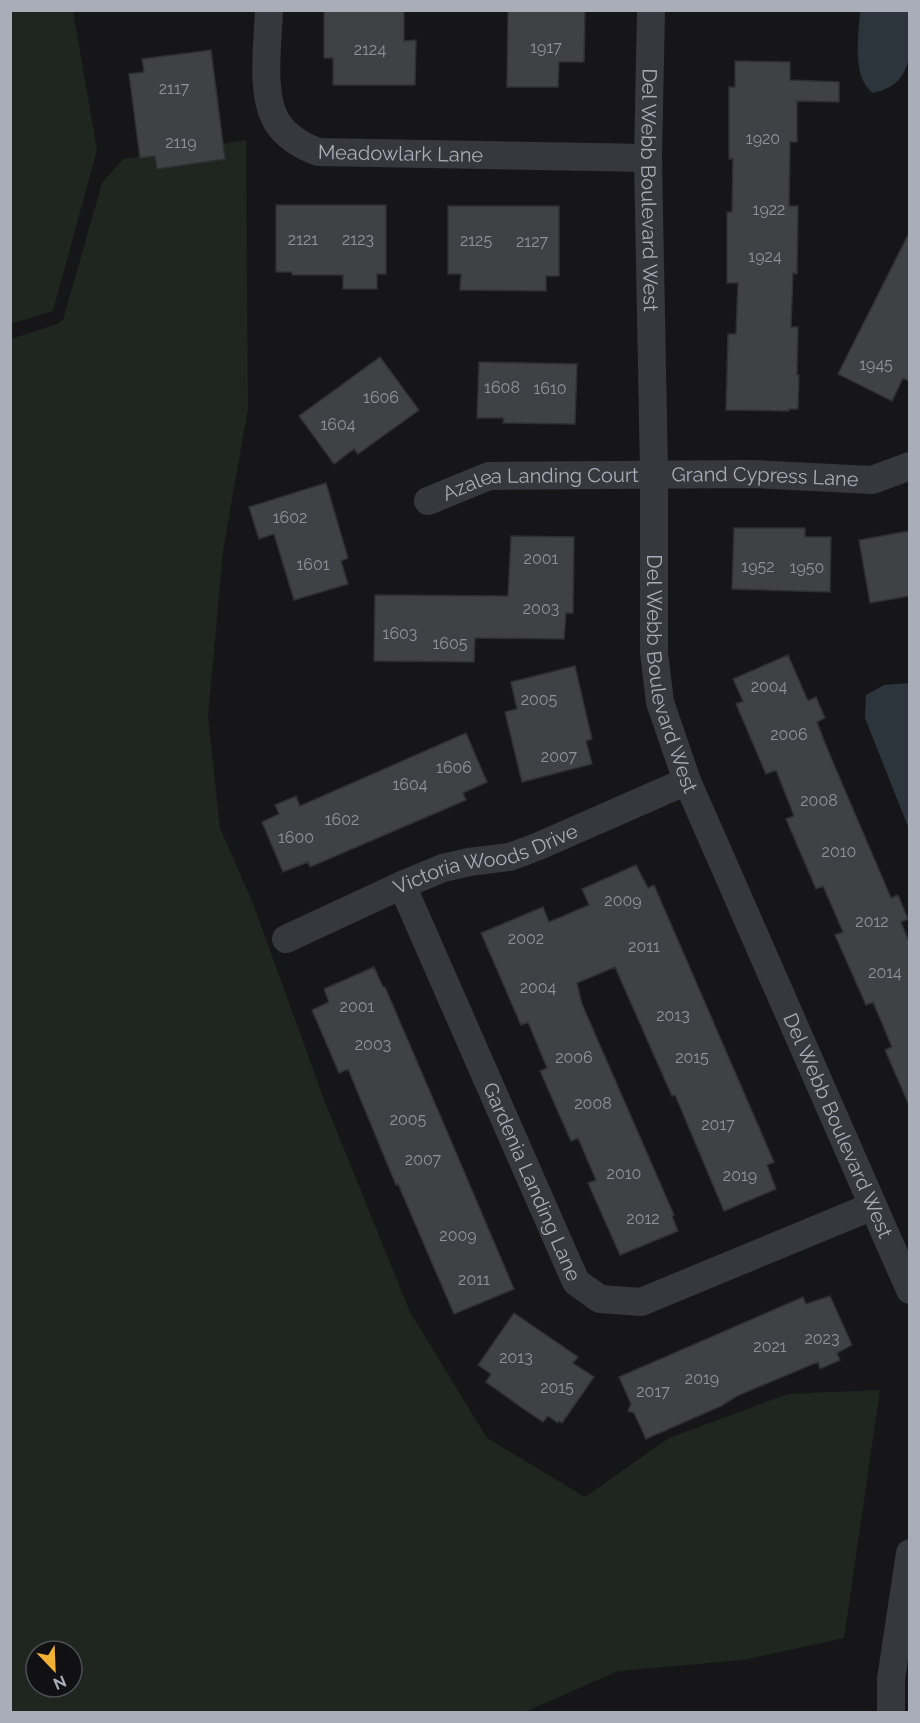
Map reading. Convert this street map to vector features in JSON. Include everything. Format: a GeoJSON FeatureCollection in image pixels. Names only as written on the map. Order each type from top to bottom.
{"type":"FeatureCollection","features":[{"type":"Feature","properties":{"kind":"street","name":"Meadowlark Lane"},"geometry":{"type":"LineString","coordinates":[[269,10],[267,83],[271,109],[277,123],[288,135],[301,145],[318,153],[648,158]]}},
{"type":"Feature","properties":{"kind":"street","name":"Del Webb Boulevard West"},"geometry":{"type":"LineString","coordinates":[[651,10],[648,158],[654,473],[654,653],[660,702],[687,781],[909,1290]]}},
{"type":"Feature","properties":{"kind":"street","name":"Grand Cypress Lane"},"geometry":{"type":"LineString","coordinates":[[654,473],[752,474],[872,480],[909,466]]}},
{"type":"Feature","properties":{"kind":"street","name":"Azalea Landing Court"},"geometry":{"type":"LineString","coordinates":[[428,501],[489,476],[654,473]]}},
{"type":"Feature","properties":{"kind":"street","name":"Victoria Woods Drive"},"geometry":{"type":"LineString","coordinates":[[286,939],[443,868],[510,857],[687,781]]}},
{"type":"Feature","properties":{"kind":"street","name":"Gardenia Landing Lane"},"geometry":{"type":"LineString","coordinates":[[402,885],[576,1282],[600,1299],[641,1302],[873,1206]]}},
{"type":"Feature","properties":{"kind":"street"},"geometry":{"type":"LineString","coordinates":[[891,1713],[891,1679],[909,1553]]}},
{"type":"Feature","properties":{"kind":"shaded area"},"geometry":{"type":"Polygon","coordinates":[[[11,10],[73,11],[97,150],[53,311],[11,324],[11,10]]]}},
{"type":"Feature","properties":{"kind":"shaded area"},"geometry":{"type":"Polygon","coordinates":[[[860,11],[909,11],[910,50],[904,72],[887,88],[873,93],[866,86],[859,66],[860,11]]]}},
{"type":"Feature","properties":{"kind":"shaded area"},"geometry":{"type":"Polygon","coordinates":[[[246,140],[248,408],[223,551],[208,717],[220,828],[252,901],[325,1102],[410,1312],[487,1438],[585,1497],[669,1438],[788,1394],[880,1390],[844,1638],[744,1660],[618,1671],[525,1712],[11,1712],[11,339],[63,320],[102,183],[123,159],[246,140]]]}},
{"type":"Feature","properties":{"kind":"shaded area"},"geometry":{"type":"Polygon","coordinates":[[[910,683],[909,829],[865,718],[866,695],[884,685],[910,683]]]}},
{"type":"Feature","properties":{"kind":"building"},"geometry":{"type":"Polygon","coordinates":[[[324,10],[404,10],[404,41],[416,40],[415,85],[333,85],[333,58],[324,58],[324,10]]]}},
{"type":"Feature","properties":{"kind":"building"},"geometry":{"type":"Polygon","coordinates":[[[508,10],[585,10],[584,62],[559,62],[558,87],[507,87],[508,10]]]}},
{"type":"Feature","properties":{"kind":"building"},"geometry":{"type":"Polygon","coordinates":[[[211,50],[225,159],[157,169],[155,156],[140,158],[129,74],[144,72],[142,59],[211,50]]]}},
{"type":"Feature","properties":{"kind":"building"},"geometry":{"type":"Polygon","coordinates":[[[735,61],[790,62],[790,80],[839,82],[839,102],[797,101],[797,142],[790,142],[789,206],[798,206],[797,274],[793,273],[791,327],[798,327],[797,375],[799,375],[798,409],[789,409],[789,411],[726,410],[728,334],[736,334],[738,283],[727,283],[727,212],[732,212],[733,159],[729,159],[729,87],[735,87],[735,61]]]}},
{"type":"Feature","properties":{"kind":"building"},"geometry":{"type":"Polygon","coordinates":[[[276,205],[386,205],[386,274],[377,274],[377,289],[343,289],[343,275],[292,275],[292,272],[276,272],[276,205]]]}},
{"type":"Feature","properties":{"kind":"building"},"geometry":{"type":"Polygon","coordinates":[[[448,206],[559,206],[559,276],[546,276],[546,291],[460,290],[461,274],[448,274],[448,206]]]}},
{"type":"Feature","properties":{"kind":"building"},"geometry":{"type":"Polygon","coordinates":[[[909,233],[909,381],[903,378],[892,401],[838,374],[909,233]]]}},
{"type":"Feature","properties":{"kind":"building"},"geometry":{"type":"Polygon","coordinates":[[[380,357],[419,410],[358,454],[354,449],[334,464],[299,416],[380,357]]]}},
{"type":"Feature","properties":{"kind":"building"},"geometry":{"type":"Polygon","coordinates":[[[479,362],[577,364],[575,424],[503,423],[504,418],[477,418],[479,362]]]}},
{"type":"Feature","properties":{"kind":"building"},"geometry":{"type":"Polygon","coordinates":[[[326,483],[348,558],[341,561],[348,584],[294,600],[274,534],[259,539],[249,507],[326,483]]]}},
{"type":"Feature","properties":{"kind":"building"},"geometry":{"type":"Polygon","coordinates":[[[734,528],[805,528],[805,537],[831,537],[830,592],[732,589],[734,528]]]}},
{"type":"Feature","properties":{"kind":"building"},"geometry":{"type":"Polygon","coordinates":[[[909,531],[909,596],[870,603],[859,540],[909,531]]]}},
{"type":"Feature","properties":{"kind":"building"},"geometry":{"type":"Polygon","coordinates":[[[511,536],[574,537],[573,613],[566,613],[564,639],[475,638],[474,662],[374,661],[375,595],[508,596],[511,536]]]}},
{"type":"Feature","properties":{"kind":"building"},"geometry":{"type":"Polygon","coordinates":[[[788,655],[808,701],[816,697],[825,718],[817,722],[827,748],[891,898],[898,895],[908,919],[901,922],[909,942],[909,1105],[885,1050],[892,1047],[873,1002],[866,1005],[835,935],[843,932],[823,886],[816,889],[786,819],[794,816],[776,770],[766,774],[736,704],[743,701],[733,679],[788,655]]]}},
{"type":"Feature","properties":{"kind":"building"},"geometry":{"type":"Polygon","coordinates":[[[575,666],[592,739],[586,741],[592,764],[522,782],[505,712],[517,709],[511,682],[575,666]]]}},
{"type":"Feature","properties":{"kind":"building"},"geometry":{"type":"Polygon","coordinates":[[[466,733],[487,782],[463,793],[466,800],[310,867],[308,862],[283,872],[262,822],[279,814],[275,805],[296,796],[300,806],[466,733]]]}},
{"type":"Feature","properties":{"kind":"building"},"geometry":{"type":"Polygon","coordinates":[[[636,865],[648,888],[654,885],[774,1162],[767,1165],[776,1189],[724,1211],[675,1095],[672,1096],[615,967],[577,983],[582,1004],[674,1215],[672,1216],[678,1231],[620,1255],[588,1183],[596,1180],[578,1138],[571,1141],[540,1071],[547,1068],[528,1022],[521,1025],[481,933],[543,907],[549,922],[589,905],[582,889],[636,865]]]}},
{"type":"Feature","properties":{"kind":"building"},"geometry":{"type":"Polygon","coordinates":[[[374,967],[385,987],[514,1289],[454,1314],[398,1184],[396,1185],[348,1069],[339,1073],[312,1010],[329,1002],[324,989],[374,967]]]}},
{"type":"Feature","properties":{"kind":"building"},"geometry":{"type":"Polygon","coordinates":[[[830,1296],[852,1345],[837,1353],[840,1360],[820,1369],[818,1362],[737,1396],[721,1406],[646,1439],[634,1413],[628,1411],[631,1404],[619,1377],[803,1297],[806,1304],[830,1296]]]}},
{"type":"Feature","properties":{"kind":"building"},"geometry":{"type":"Polygon","coordinates":[[[514,1313],[578,1357],[573,1363],[594,1377],[562,1423],[548,1416],[543,1422],[525,1410],[486,1382],[491,1374],[478,1365],[514,1313]]]}}]}
